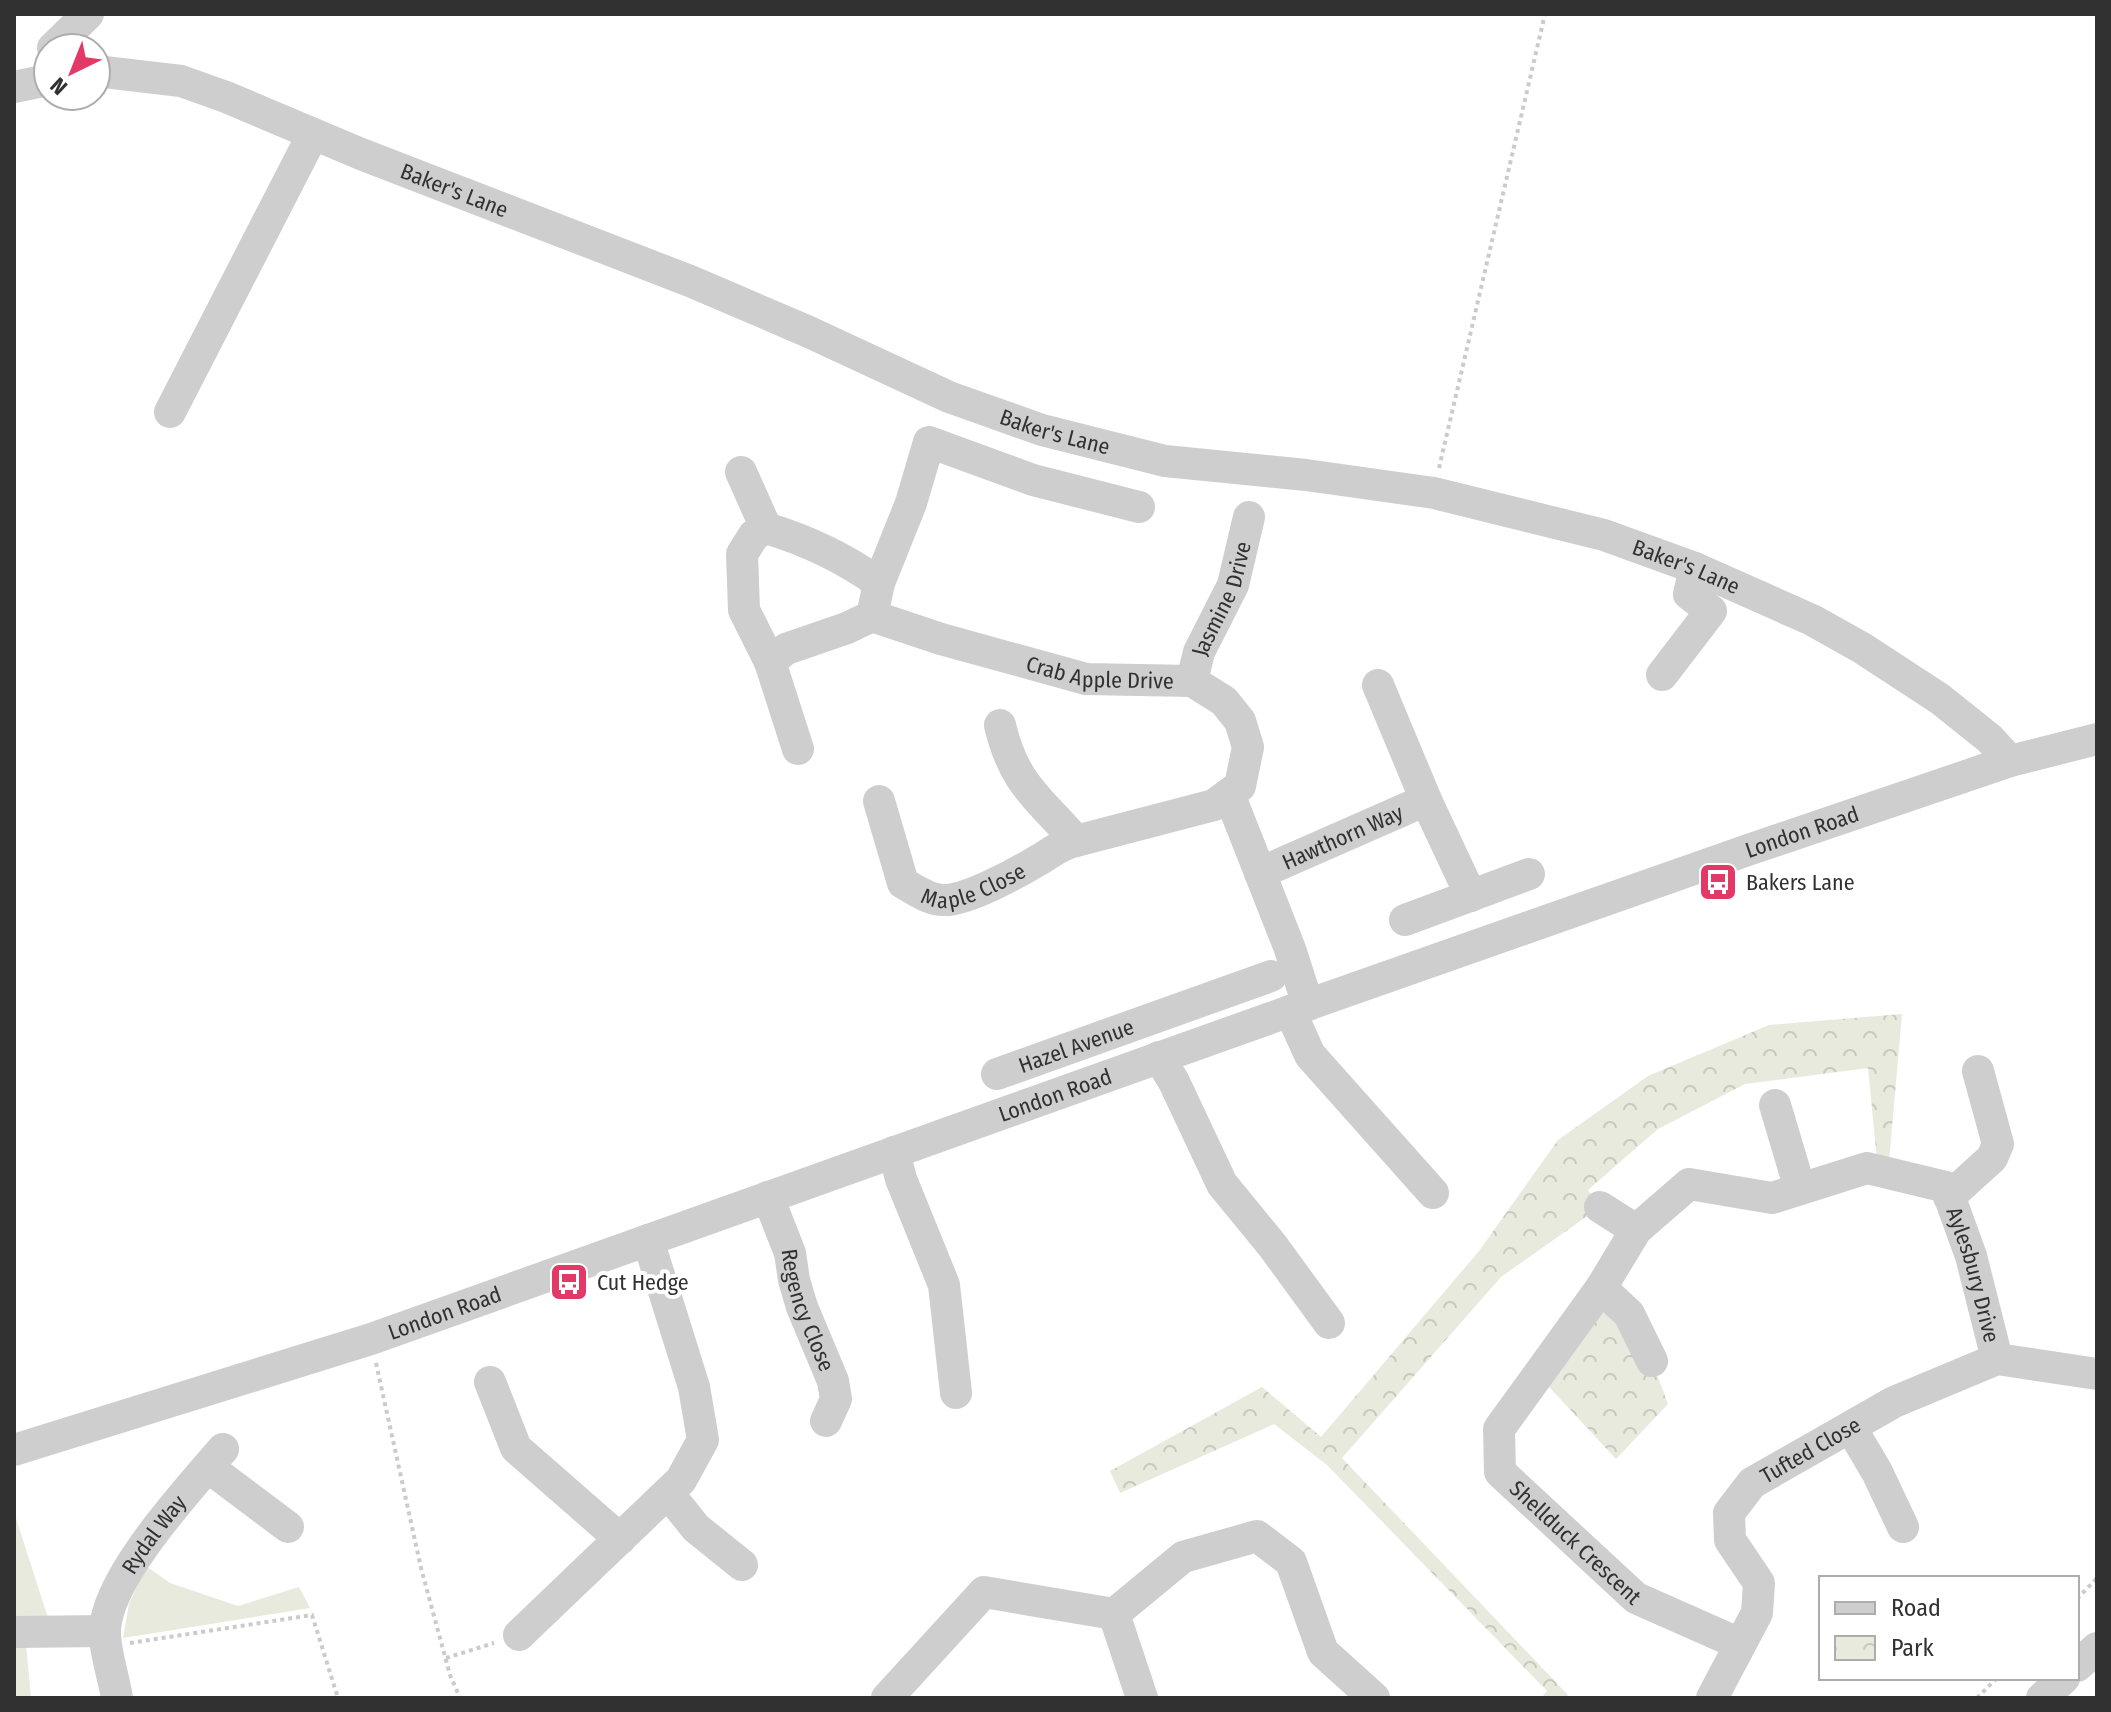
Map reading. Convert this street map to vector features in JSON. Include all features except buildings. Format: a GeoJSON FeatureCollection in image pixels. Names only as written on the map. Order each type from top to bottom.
{"type":"FeatureCollection","features":[{"type":"Feature","properties":{"kind":"street"},"geometry":{"type":"LineString","coordinates":[[70,32],[89,14]]}},
{"type":"Feature","properties":{"kind":"street","name":"Baker's Lane"},"geometry":{"type":"LineString","coordinates":[[112,67],[181,81],[690,281],[949,397],[1042,430],[1165,461],[1306,475],[1434,493],[1604,535],[1695,568],[1812,620],[1862,648],[1940,699],[1990,739],[2010,761]]}},
{"type":"Feature","properties":{"kind":"street"},"geometry":{"type":"LineString","coordinates":[[170,412],[313,134]]}},
{"type":"Feature","properties":{"kind":"street"},"geometry":{"type":"LineString","coordinates":[[1033,480],[1042,430]]}},
{"type":"Feature","properties":{"kind":"street"},"geometry":{"type":"LineString","coordinates":[[770,662],[786,649],[872,616],[879,583],[911,503],[929,442],[1033,480],[1139,507]]}},
{"type":"Feature","properties":{"kind":"street"},"geometry":{"type":"LineString","coordinates":[[741,472],[766,528]]}},
{"type":"Feature","properties":{"kind":"street","name":"Jasmine Drive"},"geometry":{"type":"LineString","coordinates":[[1192,681],[1199,652],[1233,585],[1249,517]]}},
{"type":"Feature","properties":{"kind":"street"},"geometry":{"type":"LineString","coordinates":[[798,749],[770,662],[744,610],[742,554],[754,535],[766,528],[791,536],[861,569],[879,583]]}},
{"type":"Feature","properties":{"kind":"street"},"geometry":{"type":"LineString","coordinates":[[1662,675],[1711,611],[1689,594],[1695,568]]}},
{"type":"Feature","properties":{"kind":"street","name":"Crab Apple Drive"},"geometry":{"type":"LineString","coordinates":[[872,616],[941,639],[1086,679],[1192,681],[1224,701],[1240,721],[1248,747],[1240,786],[1229,794]]}},
{"type":"Feature","properties":{"kind":"street","name":"Hawthorn Way"},"geometry":{"type":"LineString","coordinates":[[1378,685],[1426,800],[1471,896]]}},
{"type":"Feature","properties":{"kind":"street"},"geometry":{"type":"LineString","coordinates":[[1000,725],[1014,769],[1029,792],[1076,841],[1214,805],[1229,794],[1290,949],[1310,1055],[1433,1193]]}},
{"type":"Feature","properties":{"kind":"street","name":"London Road"},"geometry":{"type":"LineString","coordinates":[[14,1450],[371,1339],[1299,1008],[2010,761],[2097,739]]}},
{"type":"Feature","properties":{"kind":"street","name":"Hawthorn Way"},"geometry":{"type":"LineString","coordinates":[[1260,873],[1426,800]]}},
{"type":"Feature","properties":{"kind":"street","name":"Maple Close"},"geometry":{"type":"LineString","coordinates":[[879,801],[903,883],[925,896],[945,901],[1013,875],[1063,844],[1076,841]]}},
{"type":"Feature","properties":{"kind":"street"},"geometry":{"type":"LineString","coordinates":[[1405,920],[1529,874]]}},
{"type":"Feature","properties":{"kind":"street","name":"Hazel Avenue"},"geometry":{"type":"LineString","coordinates":[[997,1074],[1271,976]]}},
{"type":"Feature","properties":{"kind":"street","name":"Hazel Avenue"},"geometry":{"type":"LineString","coordinates":[[1156,1017],[1174,1082],[1222,1184],[1272,1245],[1329,1323]]}},
{"type":"Feature","properties":{"kind":"street"},"geometry":{"type":"LineString","coordinates":[[1949,1197],[1992,1158],[1998,1144],[1978,1071]]}},
{"type":"Feature","properties":{"kind":"street"},"geometry":{"type":"LineString","coordinates":[[1775,1104],[1800,1189]]}},
{"type":"Feature","properties":{"kind":"street"},"geometry":{"type":"LineString","coordinates":[[894,1152],[901,1179],[944,1285],[956,1393]]}},
{"type":"Feature","properties":{"kind":"street","name":"Aylesbury Drive"},"geometry":{"type":"LineString","coordinates":[[1636,1230],[1689,1184],[1772,1198],[1867,1168],[1946,1187],[1971,1256],[1997,1359]]}},
{"type":"Feature","properties":{"kind":"street","name":"Regency Close"},"geometry":{"type":"LineString","coordinates":[[768,1197],[784,1233],[802,1307],[833,1381],[836,1399],[826,1421]]}},
{"type":"Feature","properties":{"kind":"street"},"geometry":{"type":"LineString","coordinates":[[1600,1207],[1636,1230]]}},
{"type":"Feature","properties":{"kind":"street","name":"Shellduck Crescent"},"geometry":{"type":"LineString","coordinates":[[1636,1230],[1601,1288],[1499,1429],[1500,1472],[1636,1598],[1740,1644]]}},
{"type":"Feature","properties":{"kind":"street"},"geometry":{"type":"LineString","coordinates":[[519,1635],[681,1480],[703,1440],[694,1387],[648,1240]]}},
{"type":"Feature","properties":{"kind":"street"},"geometry":{"type":"LineString","coordinates":[[1601,1288],[1629,1314],[1652,1361]]}},
{"type":"Feature","properties":{"kind":"street"},"geometry":{"type":"LineString","coordinates":[[1997,1359],[2097,1374]]}},
{"type":"Feature","properties":{"kind":"street","name":"Tufted Close"},"geometry":{"type":"LineString","coordinates":[[1712,1698],[1757,1613],[1759,1583],[1730,1540],[1729,1513],[1752,1483],[1894,1402],[1997,1359]]}},
{"type":"Feature","properties":{"kind":"street"},"geometry":{"type":"LineString","coordinates":[[490,1382],[516,1448],[620,1539]]}},
{"type":"Feature","properties":{"kind":"street"},"geometry":{"type":"LineString","coordinates":[[1851,1428],[1877,1472],[1903,1527]]}},
{"type":"Feature","properties":{"kind":"street","name":"Rydal Way"},"geometry":{"type":"LineString","coordinates":[[117,1698],[106,1639],[114,1592],[173,1506],[215,1458],[288,1527]]}},
{"type":"Feature","properties":{"kind":"street"},"geometry":{"type":"LineString","coordinates":[[668,1493],[696,1528],[742,1565]]}},
{"type":"Feature","properties":{"kind":"street"},"geometry":{"type":"LineString","coordinates":[[887,1698],[984,1592],[1114,1614],[1183,1557],[1257,1536],[1291,1562],[1323,1652],[1374,1698]]}},
{"type":"Feature","properties":{"kind":"street"},"geometry":{"type":"LineString","coordinates":[[1114,1614],[1142,1698]]}},
{"type":"Feature","properties":{"kind":"street"},"geometry":{"type":"LineString","coordinates":[[14,1632],[106,1639]]}},
{"type":"Feature","properties":{"kind":"street"},"geometry":{"type":"LineString","coordinates":[[2079,1664],[2097,1648]]}},
{"type":"Feature","properties":{"kind":"street"},"geometry":{"type":"LineString","coordinates":[[2042,1698],[2062,1680]]}},
{"type":"Feature","properties":{"kind":"path"},"geometry":{"type":"LineString","coordinates":[[1434,493],[1545,14]]}},
{"type":"Feature","properties":{"kind":"path"},"geometry":{"type":"LineString","coordinates":[[371,1339],[421,1568],[460,1698]]}},
{"type":"Feature","properties":{"kind":"path"},"geometry":{"type":"LineString","coordinates":[[2079,1597],[2097,1578]]}},
{"type":"Feature","properties":{"kind":"path"},"geometry":{"type":"LineString","coordinates":[[106,1639],[312,1615],[338,1698]]}},
{"type":"Feature","properties":{"kind":"path"},"geometry":{"type":"LineString","coordinates":[[446,1658],[519,1635]]}},
{"type":"Feature","properties":{"kind":"path"},"geometry":{"type":"LineString","coordinates":[[1977,1698],[1995,1680]]}},
{"type":"Feature","properties":{"kind":"green space"},"geometry":{"type":"Polygon","coordinates":[[[1902,1014],[1888,1173],[1878,1170],[1868,1068],[1745,1084],[1658,1129],[1588,1190],[1600,1207],[1501,1277],[1342,1458],[1568,1695],[1565,1698],[1541,1698],[1547,1691],[1327,1465],[1274,1424],[1120,1493],[1110,1471],[1262,1387],[1321,1437],[1479,1251],[1558,1140],[1648,1076],[1769,1025],[1902,1014]]]}},
{"type":"Feature","properties":{"kind":"green space"},"geometry":{"type":"Polygon","coordinates":[[[1601,1288],[1652,1361],[1668,1404],[1616,1459],[1538,1375],[1601,1288]]]}},
{"type":"Feature","properties":{"kind":"green space"},"geometry":{"type":"Polygon","coordinates":[[[14,1512],[48,1618],[14,1622],[14,1512]]]}},
{"type":"Feature","properties":{"kind":"green space"},"geometry":{"type":"Polygon","coordinates":[[[146,1566],[170,1583],[238,1606],[299,1587],[310,1608],[123,1638],[129,1604],[146,1566]]]}},
{"type":"Feature","properties":{"kind":"green space"},"geometry":{"type":"Polygon","coordinates":[[[14,1644],[26,1644],[31,1698],[14,1698],[14,1644]]]}},
{"type":"Feature","properties":{"kind":"place","name":"Bakers Lane"},"geometry":{"type":"Point","coordinates":[1718,882]}},
{"type":"Feature","properties":{"kind":"place","name":"Cut Hedge"},"geometry":{"type":"Point","coordinates":[569,1282]}}]}
